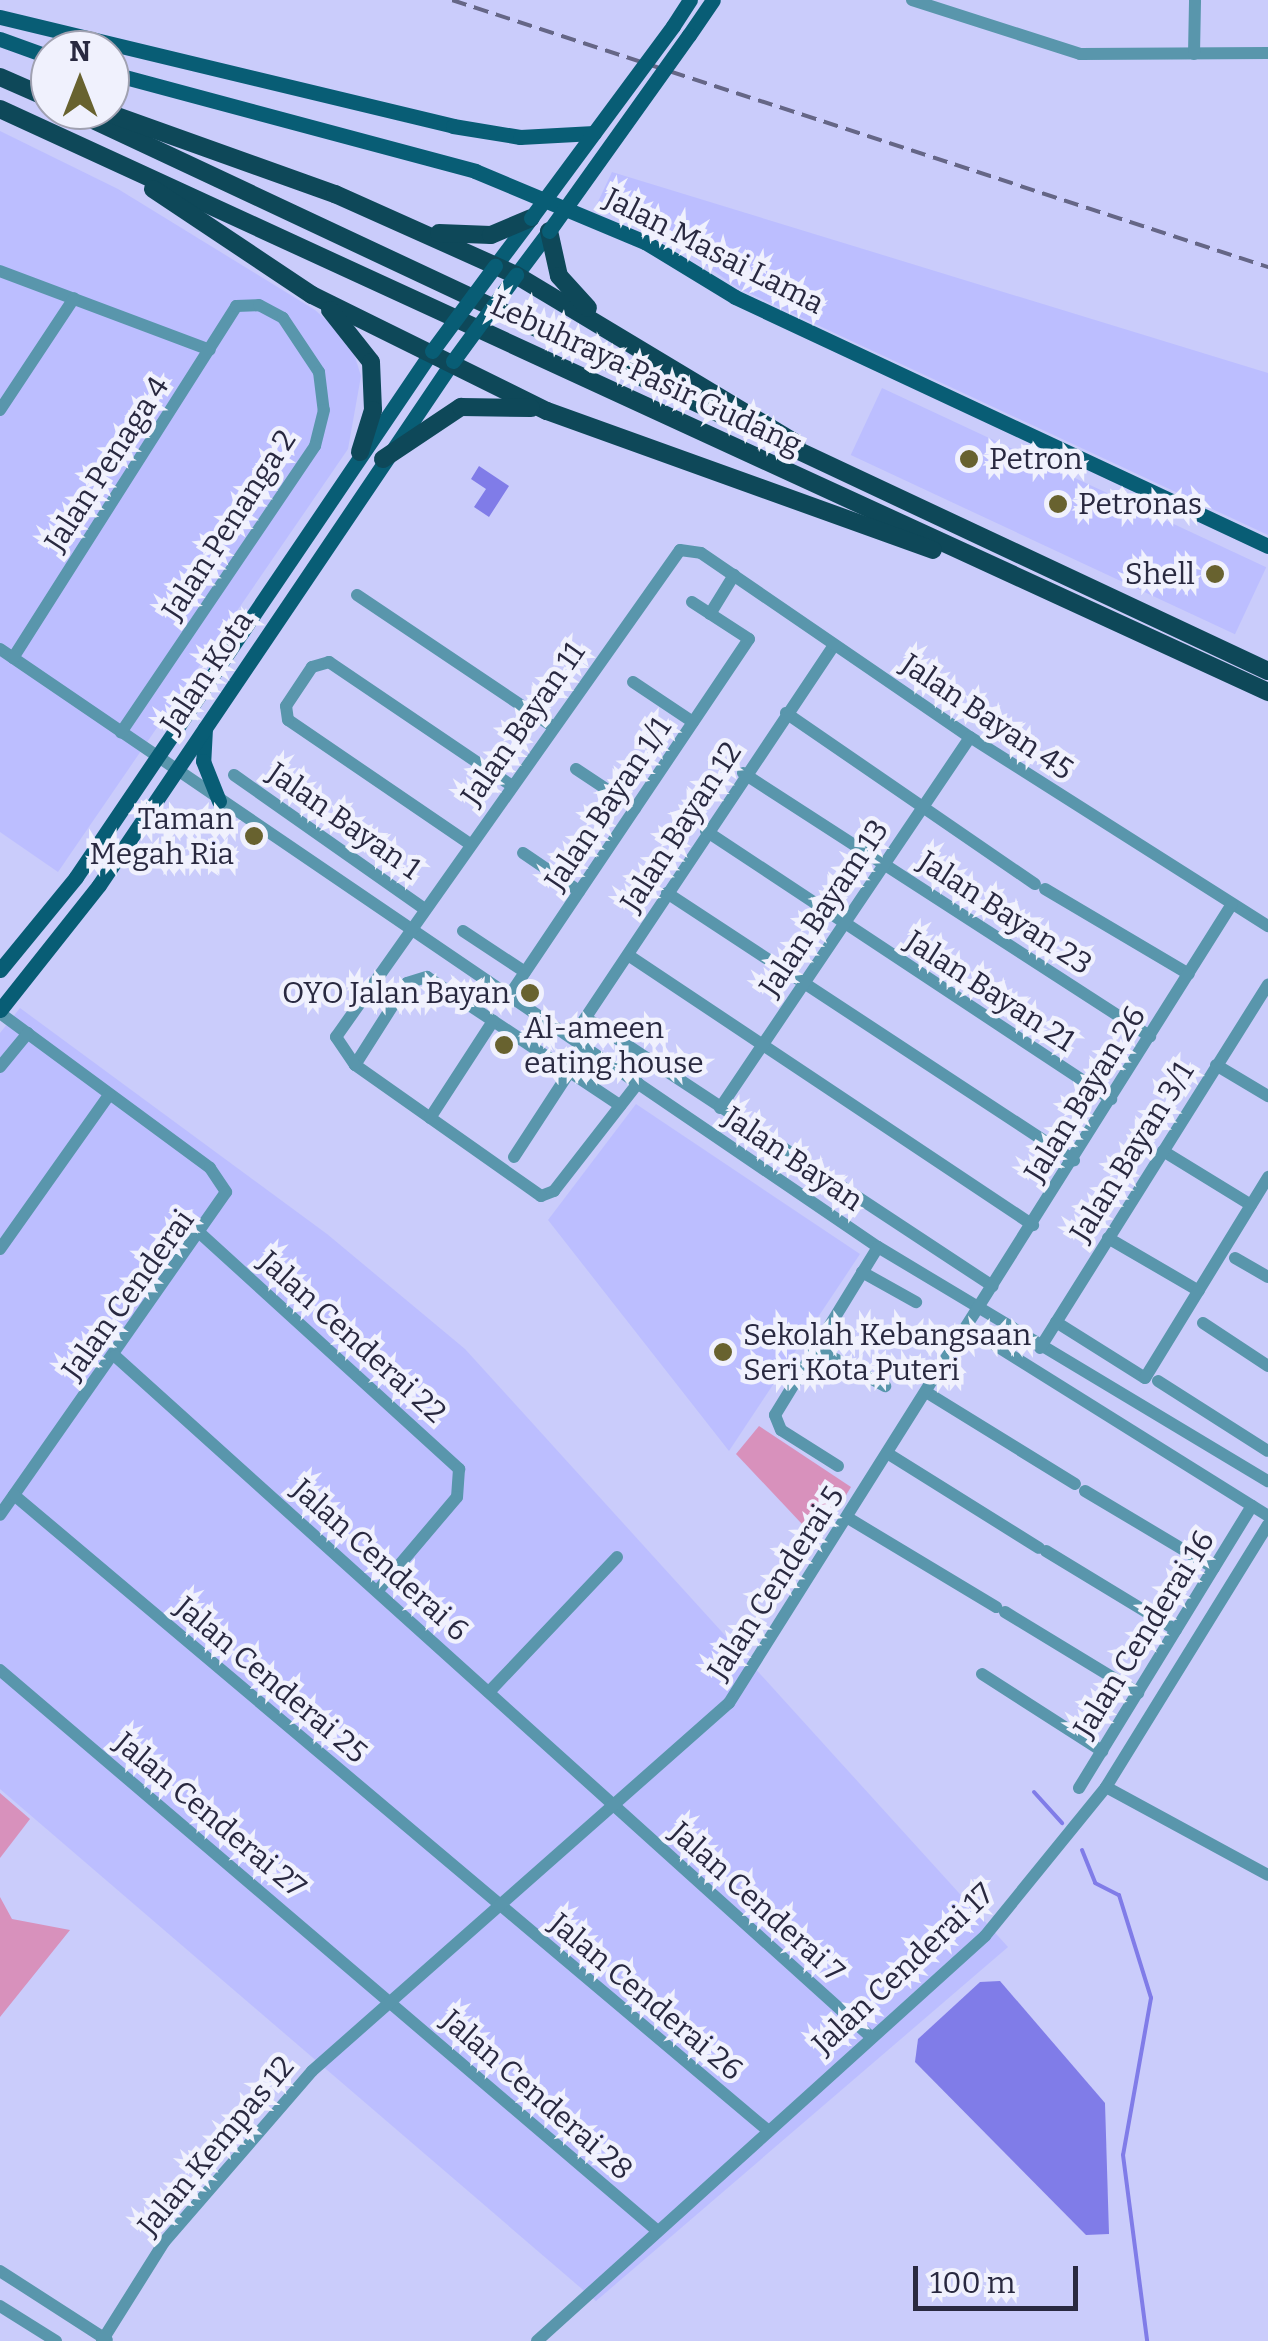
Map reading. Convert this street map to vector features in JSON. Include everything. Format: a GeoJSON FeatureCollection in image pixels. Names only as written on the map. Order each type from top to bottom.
{"type":"FeatureCollection","features":[{"type":"Feature","properties":{"kind":"highway"},"geometry":{"type":"LineString","coordinates":[[0,77],[30,90]]}},
{"type":"Feature","properties":{"kind":"highway","name":"Lebuhraya Pasir Gudang"},"geometry":{"type":"LineString","coordinates":[[0,108],[1268,692]]}},
{"type":"Feature","properties":{"kind":"highway"},"geometry":{"type":"LineString","coordinates":[[130,121],[414,227],[516,275],[606,324],[823,463]]}},
{"type":"Feature","properties":{"kind":"highway","name":"Lebuhraya Pasir Gudang"},"geometry":{"type":"LineString","coordinates":[[115,130],[1268,671]]}},
{"type":"Feature","properties":{"kind":"highway"},"geometry":{"type":"LineString","coordinates":[[84,147],[312,295],[350,327],[371,362],[373,410],[360,452]]}},
{"type":"Feature","properties":{"kind":"highway"},"geometry":{"type":"LineString","coordinates":[[414,227],[482,236],[530,218]]}},
{"type":"Feature","properties":{"kind":"highway"},"geometry":{"type":"LineString","coordinates":[[549,231],[560,276],[606,324]]}},
{"type":"Feature","properties":{"kind":"highway"},"geometry":{"type":"LineString","coordinates":[[312,295],[547,410],[988,564]]}},
{"type":"Feature","properties":{"kind":"highway"},"geometry":{"type":"LineString","coordinates":[[383,459],[461,408],[547,410]]}},
{"type":"Feature","properties":{"kind":"main road","name":"Jalan Kota"},"geometry":{"type":"LineString","coordinates":[[0,970],[76,878],[360,452],[690,0]]}},
{"type":"Feature","properties":{"kind":"main road","name":"Jalan Kota"},"geometry":{"type":"LineString","coordinates":[[0,1011],[98,884],[383,459],[712,0]]}},
{"type":"Feature","properties":{"kind":"main road"},"geometry":{"type":"LineString","coordinates":[[30,50],[3,40],[8,19],[453,126],[520,136],[594,133]]}},
{"type":"Feature","properties":{"kind":"main road","name":"Jalan Masai Lama"},"geometry":{"type":"LineString","coordinates":[[130,78],[476,171],[645,242],[735,297],[1268,546]]}},
{"type":"Feature","properties":{"kind":"main road"},"geometry":{"type":"LineString","coordinates":[[206,724],[203,761],[219,801]]}},
{"type":"Feature","properties":{"kind":"street"},"geometry":{"type":"LineString","coordinates":[[912,0],[1080,54],[1268,54]]}},
{"type":"Feature","properties":{"kind":"street"},"geometry":{"type":"LineString","coordinates":[[1194,0],[1194,54]]}},
{"type":"Feature","properties":{"kind":"street"},"geometry":{"type":"LineString","coordinates":[[0,272],[210,350]]}},
{"type":"Feature","properties":{"kind":"street"},"geometry":{"type":"LineString","coordinates":[[0,410],[74,298]]}},
{"type":"Feature","properties":{"kind":"street","name":"Jalan Penaga 4"},"geometry":{"type":"LineString","coordinates":[[13,658],[236,306],[247,302]]}},
{"type":"Feature","properties":{"kind":"street","name":"Jalan Penanga 2"},"geometry":{"type":"LineString","coordinates":[[121,733],[315,446],[324,410],[319,372],[283,318],[247,302]]}},
{"type":"Feature","properties":{"kind":"street","name":"Jalan Bayan 45"},"geometry":{"type":"LineString","coordinates":[[680,550],[702,552],[970,737],[1268,926]]}},
{"type":"Feature","properties":{"kind":"street","name":"Jalan Bayan 11"},"geometry":{"type":"LineString","coordinates":[[355,1065],[336,1036],[680,550]]}},
{"type":"Feature","properties":{"kind":"street"},"geometry":{"type":"LineString","coordinates":[[692,602],[710,614],[734,575]]}},
{"type":"Feature","properties":{"kind":"street"},"geometry":{"type":"LineString","coordinates":[[357,595],[552,726]]}},
{"type":"Feature","properties":{"kind":"street","name":"Jalan Bayan 1/1"},"geometry":{"type":"LineString","coordinates":[[508,996],[749,640],[710,614]]}},
{"type":"Feature","properties":{"kind":"street","name":"Jalan Bayan 12"},"geometry":{"type":"LineString","coordinates":[[572,1038],[743,773],[834,645]]}},
{"type":"Feature","properties":{"kind":"street","name":"Jalan Bayan"},"geometry":{"type":"LineString","coordinates":[[0,649],[878,1247],[1040,1348],[1268,1481]]}},
{"type":"Feature","properties":{"kind":"street"},"geometry":{"type":"LineString","coordinates":[[470,844],[288,720],[286,706],[312,667],[329,662],[511,785]]}},
{"type":"Feature","properties":{"kind":"street"},"geometry":{"type":"LineString","coordinates":[[633,682],[693,722]]}},
{"type":"Feature","properties":{"kind":"street"},"geometry":{"type":"LineString","coordinates":[[786,713],[1040,886],[1189,974]]}},
{"type":"Feature","properties":{"kind":"street","name":"Jalan Bayam 13"},"geometry":{"type":"LineString","coordinates":[[720,1108],[970,737]]}},
{"type":"Feature","properties":{"kind":"street"},"geometry":{"type":"LineString","coordinates":[[576,769],[635,808]]}},
{"type":"Feature","properties":{"kind":"street","name":"Jalan Bayan 23"},"geometry":{"type":"LineString","coordinates":[[743,773],[1150,1036]]}},
{"type":"Feature","properties":{"kind":"street","name":"Jalan Bayan 1"},"geometry":{"type":"LineString","coordinates":[[234,775],[424,909]]}},
{"type":"Feature","properties":{"kind":"street","name":"Jalan Bayan 21"},"geometry":{"type":"LineString","coordinates":[[706,831],[842,926],[1111,1099]]}},
{"type":"Feature","properties":{"kind":"street"},"geometry":{"type":"LineString","coordinates":[[522,853],[579,891]]}},
{"type":"Feature","properties":{"kind":"street"},"geometry":{"type":"LineString","coordinates":[[667,893],[802,986],[1074,1160]]}},
{"type":"Feature","properties":{"kind":"street","name":"Jalan Bayan 26"},"geometry":{"type":"LineString","coordinates":[[977,1309],[1232,904]]}},
{"type":"Feature","properties":{"kind":"street"},"geometry":{"type":"LineString","coordinates":[[463,931],[524,972]]}},
{"type":"Feature","properties":{"kind":"street"},"geometry":{"type":"LineString","coordinates":[[628,955],[1033,1225]]}},
{"type":"Feature","properties":{"kind":"street"},"geometry":{"type":"LineString","coordinates":[[620,1105],[421,976],[407,983],[355,1065],[541,1196],[554,1191],[638,1082]]}},
{"type":"Feature","properties":{"kind":"street","name":"Jalan Bayan 3/1"},"geometry":{"type":"LineString","coordinates":[[1040,1348],[1268,985]]}},
{"type":"Feature","properties":{"kind":"street","name":"Jalan Cenderai"},"geometry":{"type":"LineString","coordinates":[[0,1011],[221,1180],[224,1204],[0,1515]]}},
{"type":"Feature","properties":{"kind":"street"},"geometry":{"type":"LineString","coordinates":[[586,1018],[992,1286]]}},
{"type":"Feature","properties":{"kind":"street"},"geometry":{"type":"LineString","coordinates":[[430,1118],[493,1020]]}},
{"type":"Feature","properties":{"kind":"street"},"geometry":{"type":"LineString","coordinates":[[0,1068],[28,1033]]}},
{"type":"Feature","properties":{"kind":"street"},"geometry":{"type":"LineString","coordinates":[[1216,1066],[1268,1096]]}},
{"type":"Feature","properties":{"kind":"street"},"geometry":{"type":"LineString","coordinates":[[514,1157],[570,1072]]}},
{"type":"Feature","properties":{"kind":"street"},"geometry":{"type":"LineString","coordinates":[[0,1249],[109,1095]]}},
{"type":"Feature","properties":{"kind":"street"},"geometry":{"type":"LineString","coordinates":[[1163,1151],[1251,1205]]}},
{"type":"Feature","properties":{"kind":"street"},"geometry":{"type":"LineString","coordinates":[[1056,1322],[1146,1378],[1268,1177]]}},
{"type":"Feature","properties":{"kind":"street","name":"Jalan Cenderai 22"},"geometry":{"type":"LineString","coordinates":[[202,1236],[463,1478],[456,1497],[378,1590]]}},
{"type":"Feature","properties":{"kind":"street"},"geometry":{"type":"LineString","coordinates":[[1108,1238],[1199,1292]]}},
{"type":"Feature","properties":{"kind":"street"},"geometry":{"type":"LineString","coordinates":[[838,1466],[774,1420],[878,1247]]}},
{"type":"Feature","properties":{"kind":"street"},"geometry":{"type":"LineString","coordinates":[[1235,1258],[1268,1277]]}},
{"type":"Feature","properties":{"kind":"street"},"geometry":{"type":"LineString","coordinates":[[862,1272],[916,1302]]}},
{"type":"Feature","properties":{"kind":"street","name":"Jalan Cenderai 5"},"geometry":{"type":"LineString","coordinates":[[388,1999],[729,1704],[977,1309]]}},
{"type":"Feature","properties":{"kind":"street"},"geometry":{"type":"LineString","coordinates":[[1203,1323],[1268,1366]]}},
{"type":"Feature","properties":{"kind":"street"},"geometry":{"type":"LineString","coordinates":[[966,1327],[1268,1516]]}},
{"type":"Feature","properties":{"kind":"street"},"geometry":{"type":"LineString","coordinates":[[815,1348],[885,1386]]}},
{"type":"Feature","properties":{"kind":"street","name":"Jalan Cenderai 6"},"geometry":{"type":"LineString","coordinates":[[115,1356],[610,1803]]}},
{"type":"Feature","properties":{"kind":"street"},"geometry":{"type":"LineString","coordinates":[[1158,1382],[1268,1452]]}},
{"type":"Feature","properties":{"kind":"street"},"geometry":{"type":"LineString","coordinates":[[926,1392],[1214,1568]]}},
{"type":"Feature","properties":{"kind":"street"},"geometry":{"type":"LineString","coordinates":[[887,1453],[1176,1630]]}},
{"type":"Feature","properties":{"kind":"street","name":"Jalan Cenderai 25"},"geometry":{"type":"LineString","coordinates":[[14,1495],[495,1904]]}},
{"type":"Feature","properties":{"kind":"street","name":"Jalan Cenderai 16"},"geometry":{"type":"LineString","coordinates":[[1080,1788],[1252,1506]]}},
{"type":"Feature","properties":{"kind":"street"},"geometry":{"type":"LineString","coordinates":[[848,1518],[1138,1693]]}},
{"type":"Feature","properties":{"kind":"street","name":"Jalan Cenderai 17"},"geometry":{"type":"LineString","coordinates":[[537,2341],[654,2228],[985,1936],[1106,1787],[1268,1525]]}},
{"type":"Feature","properties":{"kind":"street"},"geometry":{"type":"LineString","coordinates":[[490,1692],[616,1557]]}},
{"type":"Feature","properties":{"kind":"street","name":"Jalan Cenderai 27"},"geometry":{"type":"LineString","coordinates":[[0,1670],[388,1999]]}},
{"type":"Feature","properties":{"kind":"street"},"geometry":{"type":"LineString","coordinates":[[982,1674],[1102,1751]]}},
{"type":"Feature","properties":{"kind":"street"},"geometry":{"type":"LineString","coordinates":[[1106,1787],[1268,1875]]}},
{"type":"Feature","properties":{"kind":"street","name":"Jalan Cenderai 7"},"geometry":{"type":"LineString","coordinates":[[610,1803],[871,2036]]}},
{"type":"Feature","properties":{"kind":"street","name":"Jalan Cenderai 26"},"geometry":{"type":"LineString","coordinates":[[495,1904],[766,2128]]}},
{"type":"Feature","properties":{"kind":"street","name":"Jalan Cenderai 28"},"geometry":{"type":"LineString","coordinates":[[388,1999],[654,2228]]}},
{"type":"Feature","properties":{"kind":"street","name":"Jalan Kempas 12"},"geometry":{"type":"LineString","coordinates":[[104,2340],[164,2242],[312,2071],[388,1999]]}},
{"type":"Feature","properties":{"kind":"street"},"geometry":{"type":"LineString","coordinates":[[0,2271],[104,2340]]}},
{"type":"Feature","properties":{"kind":"street"},"geometry":{"type":"LineString","coordinates":[[0,2306],[56,2341]]}},
{"type":"Feature","properties":{"kind":"shaded area"},"geometry":{"type":"Polygon","coordinates":[[[0,131],[118,189],[315,310],[350,341],[361,376],[348,449],[58,872],[0,832],[0,131]]]}},
{"type":"Feature","properties":{"kind":"shaded area"},"geometry":{"type":"Polygon","coordinates":[[[612,172],[1268,373],[1268,535],[738,288],[665,237],[595,208],[612,172]]]}},
{"type":"Feature","properties":{"kind":"shaded area"},"geometry":{"type":"Polygon","coordinates":[[[882,388],[1266,567],[1235,634],[851,455],[882,388]]]}},
{"type":"Feature","properties":{"kind":"shaded area"},"geometry":{"type":"Polygon","coordinates":[[[479,466],[509,486],[489,517],[474,507],[486,489],[471,479],[479,466]]]}},
{"type":"Feature","properties":{"kind":"shaded area"},"geometry":{"type":"Polygon","coordinates":[[[20,1008],[327,1234],[465,1349],[1008,1947],[596,2301],[0,1789],[0,1033],[20,1008]]]}},
{"type":"Feature","properties":{"kind":"shaded area","name":"Sekolah Kebangsaan Seri Kota Puteri"},"geometry":{"type":"Polygon","coordinates":[[[636,1104],[860,1254],[729,1451],[548,1220],[636,1104]]]}},
{"type":"Feature","properties":{"kind":"shaded area"},"geometry":{"type":"Polygon","coordinates":[[[759,1426],[851,1487],[818,1541],[736,1454],[759,1426]]]}},
{"type":"Feature","properties":{"kind":"shaded area"},"geometry":{"type":"Polygon","coordinates":[[[0,1793],[30,1819],[0,1858],[0,1793]]]}},
{"type":"Feature","properties":{"kind":"shaded area"},"geometry":{"type":"Polygon","coordinates":[[[0,1897],[12,1919],[70,1930],[0,2017],[0,1897]]]}},
{"type":"Feature","properties":{"kind":"shaded area"},"geometry":{"type":"Polygon","coordinates":[[[1000,1981],[1105,2103],[1109,2234],[1086,2235],[915,2062],[918,2039],[980,1982],[1000,1981]]]}},
{"type":"Feature","properties":{"kind":"waterway"},"geometry":{"type":"LineString","coordinates":[[1034,1792],[1062,1823]]}},
{"type":"Feature","properties":{"kind":"waterway"},"geometry":{"type":"LineString","coordinates":[[1082,1850],[1095,1883],[1119,1895],[1151,1998],[1123,2155],[1147,2341]]}},
{"type":"Feature","properties":{"kind":"railway"},"geometry":{"type":"LineString","coordinates":[[452,0],[1268,267]]}},
{"type":"Feature","properties":{"kind":"place","name":"Petron"},"geometry":{"type":"Point","coordinates":[969,459]}},
{"type":"Feature","properties":{"kind":"place","name":"Petronas"},"geometry":{"type":"Point","coordinates":[1058,504]}},
{"type":"Feature","properties":{"kind":"place","name":"Shell"},"geometry":{"type":"Point","coordinates":[1215,574]}},
{"type":"Feature","properties":{"kind":"place","name":"Taman Megah Ria"},"geometry":{"type":"Point","coordinates":[254,836]}},
{"type":"Feature","properties":{"kind":"place","name":"OYO Jalan Bayan"},"geometry":{"type":"Point","coordinates":[530,993]}},
{"type":"Feature","properties":{"kind":"place","name":"Al-ameen eating house"},"geometry":{"type":"Point","coordinates":[504,1045]}},
{"type":"Feature","properties":{"kind":"place","name":"Sekolah Kebangsaan Seri Kota Puteri"},"geometry":{"type":"Point","coordinates":[723,1352]}}]}
